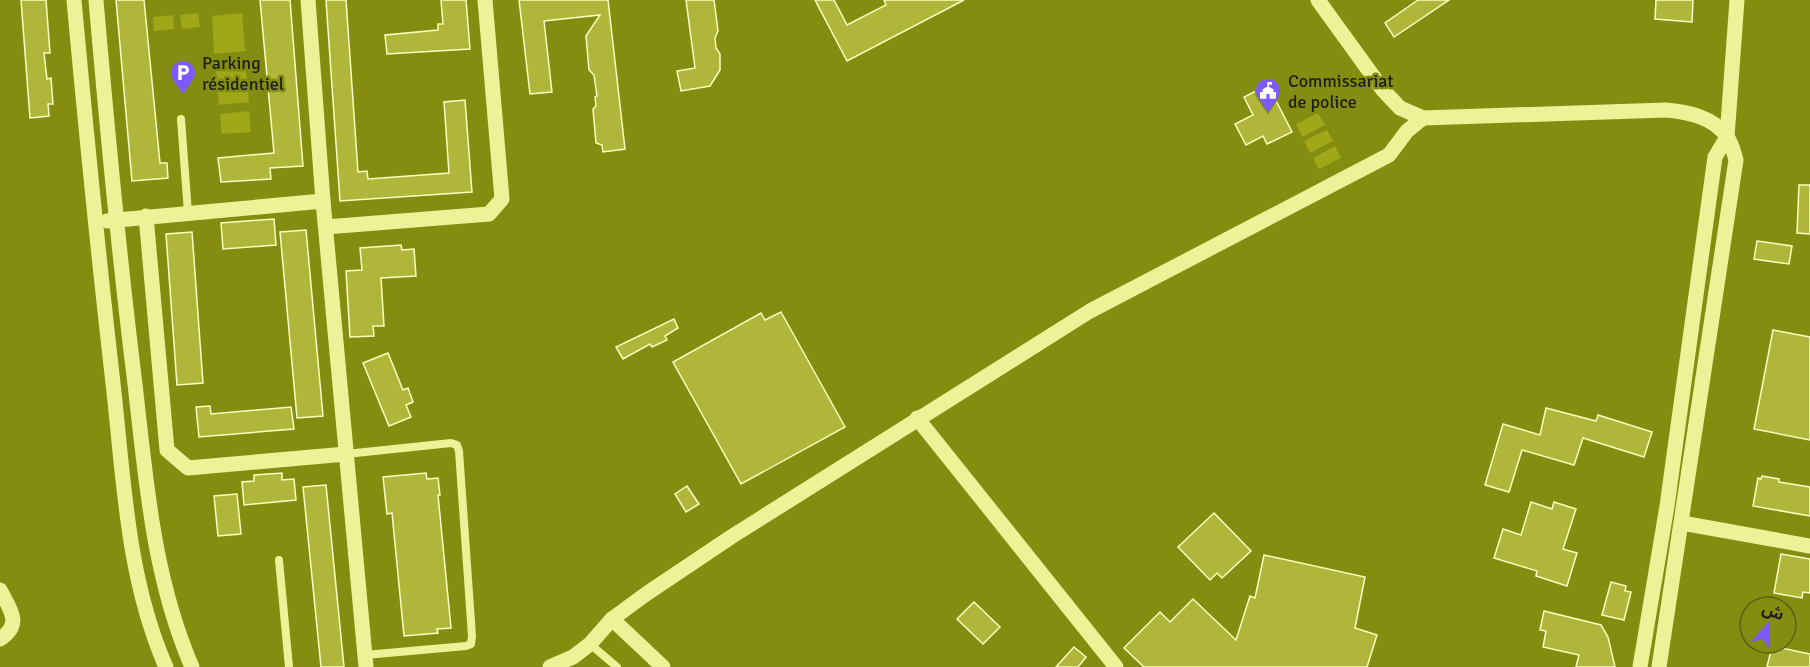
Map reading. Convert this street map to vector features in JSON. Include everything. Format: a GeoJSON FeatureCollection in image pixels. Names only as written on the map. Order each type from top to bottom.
{"type":"FeatureCollection","features":[{"type":"Feature","properties":{"kind":"street"},"geometry":{"type":"LineString","coordinates":[[74,0],[95,222],[131,547],[150,623],[166,667]]}},
{"type":"Feature","properties":{"kind":"street"},"geometry":{"type":"LineString","coordinates":[[96,0],[115,220],[155,546],[173,616],[192,667]]}},
{"type":"Feature","properties":{"kind":"street"},"geometry":{"type":"LineString","coordinates":[[308,0],[326,227],[366,661]]}},
{"type":"Feature","properties":{"kind":"street"},"geometry":{"type":"LineString","coordinates":[[326,227],[489,214],[502,199],[485,0]]}},
{"type":"Feature","properties":{"kind":"street"},"geometry":{"type":"LineString","coordinates":[[1318,0],[1383,90],[1400,108],[1423,118],[1684,111],[1700,116],[1716,126],[1727,137],[1736,160],[1659,667]]}},
{"type":"Feature","properties":{"kind":"street"},"geometry":{"type":"LineString","coordinates":[[1640,667],[1667,506],[1715,157],[1727,137],[1737,0]]}},
{"type":"Feature","properties":{"kind":"street"},"geometry":{"type":"LineString","coordinates":[[550,667],[573,657],[590,644],[612,620],[646,594],[917,418],[1090,311],[1389,155],[1407,131],[1423,118]]}},
{"type":"Feature","properties":{"kind":"street"},"geometry":{"type":"LineString","coordinates":[[95,222],[324,201]]}},
{"type":"Feature","properties":{"kind":"street"},"geometry":{"type":"LineString","coordinates":[[146,216],[167,450],[188,468],[346,453]]}},
{"type":"Feature","properties":{"kind":"street"},"geometry":{"type":"LineString","coordinates":[[917,418],[1116,667]]}},
{"type":"Feature","properties":{"kind":"street"},"geometry":{"type":"LineString","coordinates":[[1682,523],[1810,546]]}},
{"type":"Feature","properties":{"kind":"street"},"geometry":{"type":"LineString","coordinates":[[0,590],[13,613],[9,633],[0,639]]}},
{"type":"Feature","properties":{"kind":"street"},"geometry":{"type":"LineString","coordinates":[[612,620],[663,667]]}},
{"type":"Feature","properties":{"kind":"lane"},"geometry":{"type":"LineString","coordinates":[[181,119],[188,213]]}},
{"type":"Feature","properties":{"kind":"lane"},"geometry":{"type":"LineString","coordinates":[[346,453],[451,442],[457,445],[459,451],[471,644],[366,661]]}},
{"type":"Feature","properties":{"kind":"lane"},"geometry":{"type":"LineString","coordinates":[[279,560],[289,667]]}},
{"type":"Feature","properties":{"kind":"lane"},"geometry":{"type":"LineString","coordinates":[[590,644],[617,667]]}},
{"type":"Feature","properties":{"kind":"shaded area"},"geometry":{"type":"Polygon","coordinates":[[[198,13],[200,27],[182,29],[180,15],[198,13]]]}},
{"type":"Feature","properties":{"kind":"shaded area"},"geometry":{"type":"Polygon","coordinates":[[[242,13],[245,51],[214,54],[212,16],[242,13]]]}},
{"type":"Feature","properties":{"kind":"shaded area"},"geometry":{"type":"Polygon","coordinates":[[[173,15],[174,29],[154,31],[153,17],[173,15]]]}},
{"type":"Feature","properties":{"kind":"shaded area"},"geometry":{"type":"Polygon","coordinates":[[[245,59],[249,102],[219,105],[215,62],[245,59]]]}},
{"type":"Feature","properties":{"kind":"shaded area"},"geometry":{"type":"Polygon","coordinates":[[[249,111],[251,132],[222,134],[220,114],[249,111]]]}},
{"type":"Feature","properties":{"kind":"shaded area"},"geometry":{"type":"Polygon","coordinates":[[[1318,113],[1325,125],[1302,137],[1296,124],[1318,113]]]}},
{"type":"Feature","properties":{"kind":"shaded area"},"geometry":{"type":"Polygon","coordinates":[[[1327,130],[1333,141],[1310,153],[1304,141],[1327,130]]]}},
{"type":"Feature","properties":{"kind":"shaded area"},"geometry":{"type":"Polygon","coordinates":[[[1335,146],[1341,158],[1319,169],[1313,158],[1335,146]]]}},
{"type":"Feature","properties":{"kind":"building"},"geometry":{"type":"Polygon","coordinates":[[[21,0],[46,0],[50,53],[44,53],[47,79],[51,78],[53,104],[48,104],[49,116],[30,118],[21,0]]]}},
{"type":"Feature","properties":{"kind":"building"},"geometry":{"type":"Polygon","coordinates":[[[116,0],[144,0],[160,163],[167,163],[168,178],[132,181],[116,0]]]}},
{"type":"Feature","properties":{"kind":"building"},"geometry":{"type":"Polygon","coordinates":[[[260,0],[290,0],[303,166],[270,168],[271,179],[221,182],[218,158],[274,153],[260,0]]]}},
{"type":"Feature","properties":{"kind":"building"},"geometry":{"type":"Polygon","coordinates":[[[326,0],[346,0],[358,172],[367,171],[368,179],[449,173],[444,102],[465,100],[472,192],[340,201],[326,0]]]}},
{"type":"Feature","properties":{"kind":"building"},"geometry":{"type":"Polygon","coordinates":[[[441,0],[466,0],[470,49],[387,54],[385,35],[438,30],[438,24],[443,24],[441,0]]]}},
{"type":"Feature","properties":{"kind":"building"},"geometry":{"type":"Polygon","coordinates":[[[519,0],[608,0],[625,149],[603,152],[602,145],[596,143],[593,109],[596,106],[595,97],[597,96],[594,75],[589,70],[586,36],[600,15],[544,21],[552,92],[530,94],[519,0]]]}},
{"type":"Feature","properties":{"kind":"building"},"geometry":{"type":"Polygon","coordinates":[[[686,0],[714,0],[718,31],[715,38],[716,48],[720,54],[720,70],[710,86],[681,91],[677,71],[695,68],[686,0]]]}},
{"type":"Feature","properties":{"kind":"building"},"geometry":{"type":"Polygon","coordinates":[[[815,0],[834,0],[847,25],[886,5],[884,0],[964,0],[847,61],[815,0]]]}},
{"type":"Feature","properties":{"kind":"building"},"geometry":{"type":"Polygon","coordinates":[[[1418,0],[1449,0],[1394,37],[1385,23],[1418,0]]]}},
{"type":"Feature","properties":{"kind":"building"},"geometry":{"type":"Polygon","coordinates":[[[1656,0],[1693,0],[1692,22],[1655,19],[1656,0]]]}},
{"type":"Feature","properties":{"kind":"building","name":"Commissariat de police"},"geometry":{"type":"Polygon","coordinates":[[[1268,85],[1292,132],[1267,144],[1263,136],[1246,145],[1235,124],[1253,115],[1244,97],[1268,85]]]}},
{"type":"Feature","properties":{"kind":"building"},"geometry":{"type":"Polygon","coordinates":[[[1799,185],[1810,185],[1810,234],[1797,233],[1799,185]]]}},
{"type":"Feature","properties":{"kind":"building"},"geometry":{"type":"Polygon","coordinates":[[[274,219],[276,245],[223,249],[221,223],[274,219]]]}},
{"type":"Feature","properties":{"kind":"building"},"geometry":{"type":"Polygon","coordinates":[[[306,230],[323,416],[297,418],[280,232],[306,230]]]}},
{"type":"Feature","properties":{"kind":"building"},"geometry":{"type":"Polygon","coordinates":[[[192,232],[203,383],[177,385],[166,234],[192,232]]]}},
{"type":"Feature","properties":{"kind":"building"},"geometry":{"type":"Polygon","coordinates":[[[1757,241],[1792,246],[1789,264],[1754,259],[1757,241]]]}},
{"type":"Feature","properties":{"kind":"building"},"geometry":{"type":"Polygon","coordinates":[[[401,245],[402,250],[414,249],[416,276],[381,278],[384,326],[373,326],[374,336],[350,337],[346,271],[362,270],[360,248],[401,245]]]}},
{"type":"Feature","properties":{"kind":"building"},"geometry":{"type":"Polygon","coordinates":[[[781,312],[845,427],[741,484],[673,362],[761,313],[765,320],[781,312]]]}},
{"type":"Feature","properties":{"kind":"building"},"geometry":{"type":"Polygon","coordinates":[[[674,319],[678,328],[665,336],[667,340],[652,347],[650,344],[623,359],[616,347],[674,319]]]}},
{"type":"Feature","properties":{"kind":"building"},"geometry":{"type":"Polygon","coordinates":[[[1773,330],[1810,337],[1810,440],[1754,429],[1773,330]]]}},
{"type":"Feature","properties":{"kind":"building"},"geometry":{"type":"Polygon","coordinates":[[[388,353],[403,390],[408,388],[413,402],[406,405],[411,417],[389,426],[363,363],[388,353]]]}},
{"type":"Feature","properties":{"kind":"building"},"geometry":{"type":"Polygon","coordinates":[[[210,406],[211,414],[291,407],[294,429],[199,437],[196,407],[210,406]]]}},
{"type":"Feature","properties":{"kind":"building"},"geometry":{"type":"Polygon","coordinates":[[[1546,408],[1596,421],[1598,415],[1652,432],[1644,457],[1583,438],[1574,465],[1522,450],[1509,492],[1485,485],[1503,424],[1540,435],[1546,408]]]}},
{"type":"Feature","properties":{"kind":"building"},"geometry":{"type":"Polygon","coordinates":[[[282,473],[282,480],[294,479],[296,500],[244,505],[242,482],[254,481],[254,475],[282,473]]]}},
{"type":"Feature","properties":{"kind":"building"},"geometry":{"type":"Polygon","coordinates":[[[426,473],[427,479],[438,478],[451,628],[437,629],[438,633],[404,636],[392,513],[387,514],[383,477],[426,473]]]}},
{"type":"Feature","properties":{"kind":"building"},"geometry":{"type":"Polygon","coordinates":[[[1762,476],[1779,479],[1779,482],[1810,487],[1810,516],[1753,506],[1758,478],[1761,479],[1762,476]]]}},
{"type":"Feature","properties":{"kind":"building"},"geometry":{"type":"Polygon","coordinates":[[[326,485],[344,667],[321,667],[303,487],[326,485]]]}},
{"type":"Feature","properties":{"kind":"building"},"geometry":{"type":"Polygon","coordinates":[[[687,486],[699,504],[686,512],[675,494],[687,486]]]}},
{"type":"Feature","properties":{"kind":"building"},"geometry":{"type":"Polygon","coordinates":[[[237,494],[241,534],[218,536],[214,496],[237,494]]]}},
{"type":"Feature","properties":{"kind":"building"},"geometry":{"type":"Polygon","coordinates":[[[1531,502],[1552,509],[1554,502],[1576,509],[1563,549],[1577,553],[1567,586],[1536,576],[1537,571],[1494,558],[1503,529],[1521,535],[1531,502]]]}},
{"type":"Feature","properties":{"kind":"building"},"geometry":{"type":"Polygon","coordinates":[[[1214,513],[1251,551],[1222,578],[1217,573],[1210,580],[1178,547],[1214,513]]]}},
{"type":"Feature","properties":{"kind":"building"},"geometry":{"type":"Polygon","coordinates":[[[1781,554],[1810,559],[1810,593],[1803,592],[1802,598],[1798,597],[1798,595],[1774,593],[1781,554]]]}},
{"type":"Feature","properties":{"kind":"building"},"geometry":{"type":"Polygon","coordinates":[[[1264,555],[1365,577],[1355,628],[1377,635],[1367,667],[1144,667],[1124,648],[1160,612],[1170,622],[1193,599],[1236,640],[1250,596],[1255,598],[1264,555]]]}},
{"type":"Feature","properties":{"kind":"building"},"geometry":{"type":"Polygon","coordinates":[[[1611,582],[1626,586],[1625,591],[1631,592],[1624,620],[1602,615],[1611,582]]]}},
{"type":"Feature","properties":{"kind":"building"},"geometry":{"type":"Polygon","coordinates":[[[974,602],[1000,627],[983,644],[957,619],[974,602]]]}},
{"type":"Feature","properties":{"kind":"building"},"geometry":{"type":"Polygon","coordinates":[[[1544,611],[1601,625],[1608,637],[1615,667],[1576,667],[1579,655],[1543,647],[1546,631],[1540,630],[1544,611]]]}},
{"type":"Feature","properties":{"kind":"building"},"geometry":{"type":"Polygon","coordinates":[[[1074,647],[1086,657],[1078,667],[1056,667],[1074,647]]]}},
{"type":"Feature","properties":{"kind":"building"},"geometry":{"type":"Polygon","coordinates":[[[1798,651],[1810,654],[1810,667],[1767,667],[1770,655],[1798,655],[1798,651]]]}},
{"type":"Feature","properties":{"kind":"place","name":"Parking résidentiel"},"geometry":{"type":"Point","coordinates":[183,96]}},
{"type":"Feature","properties":{"kind":"place","name":"Commissariat de police"},"geometry":{"type":"Point","coordinates":[1268,114]}}]}
